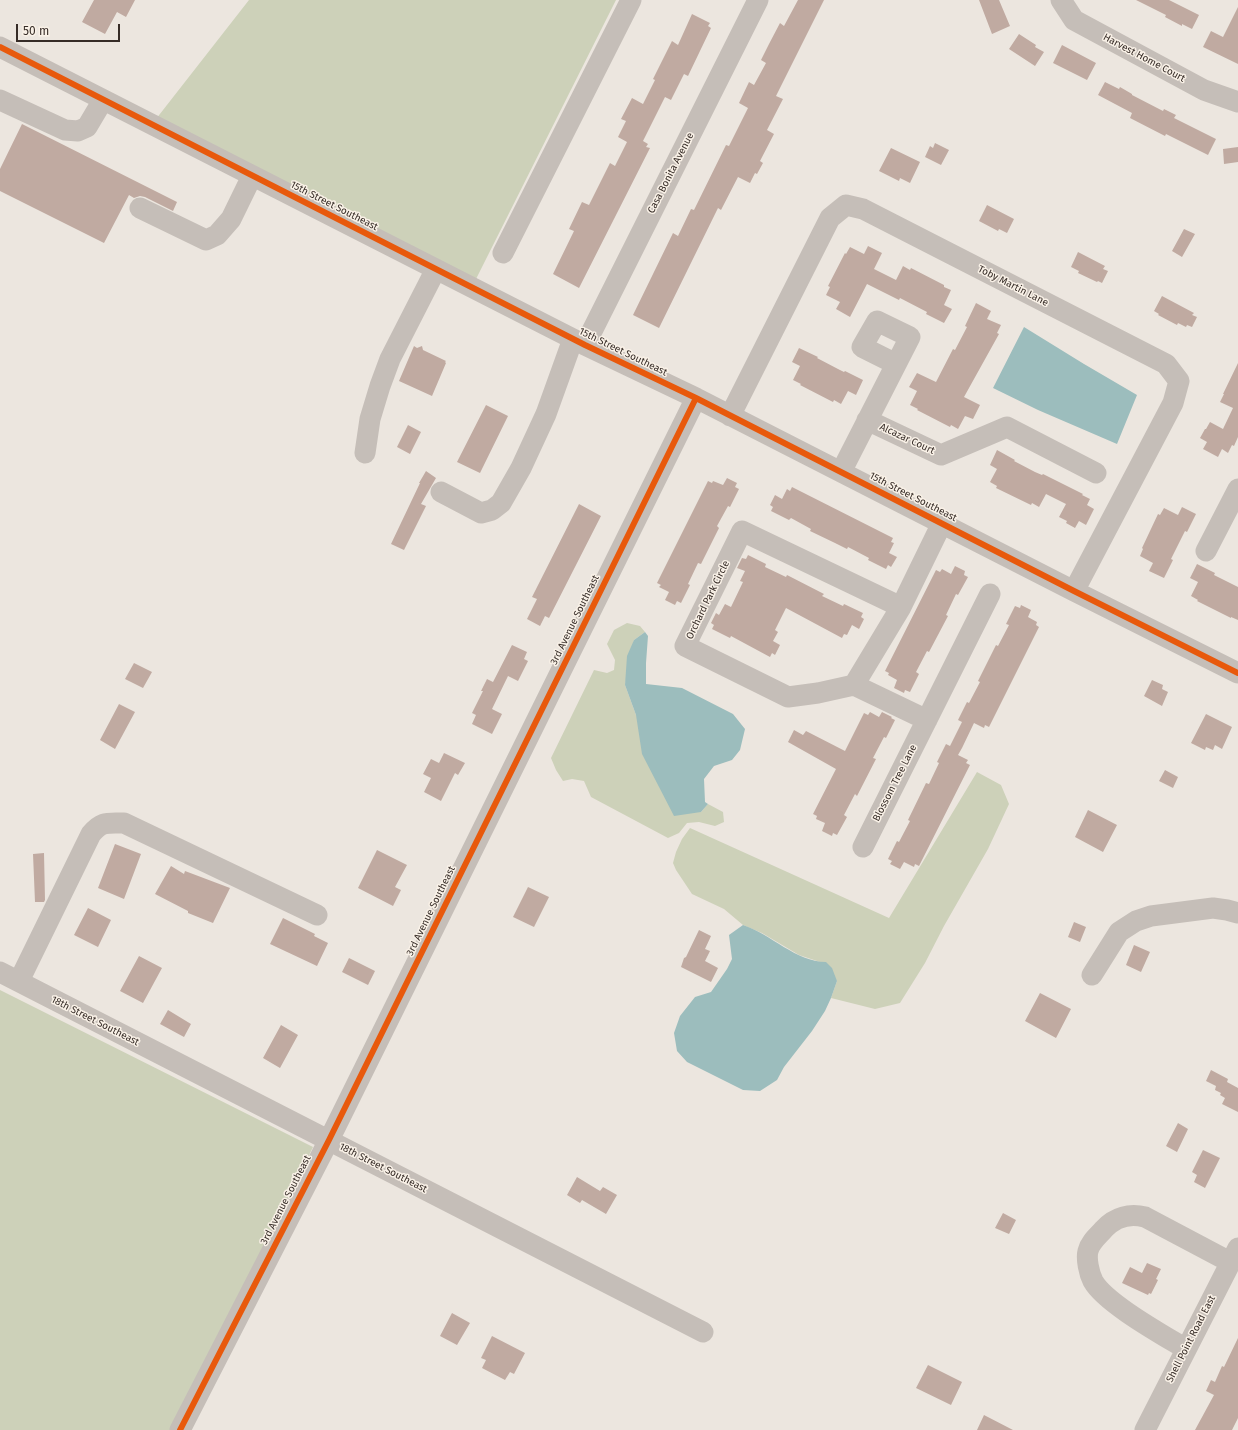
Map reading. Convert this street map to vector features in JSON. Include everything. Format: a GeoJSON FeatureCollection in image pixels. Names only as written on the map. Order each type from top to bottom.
{"type":"FeatureCollection","features":[{"type":"Feature","properties":{"kind":"street"},"geometry":{"type":"LineString","coordinates":[[502,253],[631,0]]}},
{"type":"Feature","properties":{"kind":"street","name":"Casa Bonita Avenue"},"geometry":{"type":"LineString","coordinates":[[441,492],[481,513],[492,510],[501,503],[521,468],[579,342],[758,0]]}},
{"type":"Feature","properties":{"kind":"street","name":"Harvest Home Court"},"geometry":{"type":"LineString","coordinates":[[1061,0],[1074,20],[1204,90],[1238,102]]}},
{"type":"Feature","properties":{"kind":"street","name":"15th Street Southeast"},"geometry":{"type":"LineString","coordinates":[[0,48],[579,342],[696,398],[1238,673]]}},
{"type":"Feature","properties":{"kind":"street"},"geometry":{"type":"LineString","coordinates":[[0,100],[65,130],[78,131],[86,127],[103,100]]}},
{"type":"Feature","properties":{"kind":"street"},"geometry":{"type":"LineString","coordinates":[[140,208],[206,240],[217,235],[231,219],[252,176]]}},
{"type":"Feature","properties":{"kind":"street","name":"Toby Martin Lane"},"geometry":{"type":"LineString","coordinates":[[730,416],[830,218],[846,205],[863,209],[1166,364],[1179,381],[1173,403],[1074,591]]}},
{"type":"Feature","properties":{"kind":"street"},"geometry":{"type":"LineString","coordinates":[[365,453],[370,419],[390,359],[436,269]]}},
{"type":"Feature","properties":{"kind":"street","name":"Alcazar Court"},"geometry":{"type":"LineString","coordinates":[[896,364],[862,347],[876,321],[910,337],[867,420],[941,455],[1007,427],[1096,473]]}},
{"type":"Feature","properties":{"kind":"street","name":"3rd Avenue Southeast"},"geometry":{"type":"LineString","coordinates":[[180,1430],[328,1140],[696,398]]}},
{"type":"Feature","properties":{"kind":"street"},"geometry":{"type":"LineString","coordinates":[[840,472],[867,420]]}},
{"type":"Feature","properties":{"kind":"street"},"geometry":{"type":"LineString","coordinates":[[1206,551],[1236,498]]}},
{"type":"Feature","properties":{"kind":"street"},"geometry":{"type":"LineString","coordinates":[[927,720],[854,685],[901,607],[942,523]]}},
{"type":"Feature","properties":{"kind":"street","name":"Orchard Park Circle"},"geometry":{"type":"LineString","coordinates":[[854,685],[788,698],[685,646],[742,531],[901,607]]}},
{"type":"Feature","properties":{"kind":"street","name":"Blossom Tree Lane"},"geometry":{"type":"LineString","coordinates":[[863,847],[990,594]]}},
{"type":"Feature","properties":{"kind":"street"},"geometry":{"type":"LineString","coordinates":[[18,981],[91,834],[97,826],[106,823],[124,823],[318,915]]}},
{"type":"Feature","properties":{"kind":"street"},"geometry":{"type":"LineString","coordinates":[[1092,975],[1119,932],[1136,921],[1158,915],[1213,908],[1238,913]]}},
{"type":"Feature","properties":{"kind":"street","name":"18th Street Southeast"},"geometry":{"type":"LineString","coordinates":[[0,972],[703,1332]]}},
{"type":"Feature","properties":{"kind":"street"},"geometry":{"type":"LineString","coordinates":[[1186,1349],[1154,1330],[1103,1294],[1093,1280],[1088,1263],[1088,1250],[1092,1242],[1106,1226],[1121,1217],[1137,1214],[1234,1255]]}},
{"type":"Feature","properties":{"kind":"street","name":"Shell Point Road East"},"geometry":{"type":"LineString","coordinates":[[1145,1430],[1234,1255]]}},
{"type":"Feature","properties":{"kind":"green space"},"geometry":{"type":"Polygon","coordinates":[[[249,0],[616,0],[475,281],[156,119],[249,0]]]}},
{"type":"Feature","properties":{"kind":"green space"},"geometry":{"type":"Polygon","coordinates":[[[627,623],[640,626],[645,632],[634,640],[625,685],[636,715],[701,812],[708,804],[723,812],[724,822],[715,826],[699,822],[687,823],[679,833],[668,838],[591,797],[584,781],[572,779],[563,781],[556,770],[551,758],[594,670],[607,673],[614,670],[615,660],[607,644],[614,630],[627,623]]]}},
{"type":"Feature","properties":{"kind":"green space"},"geometry":{"type":"Polygon","coordinates":[[[977,772],[1001,785],[1009,804],[988,849],[944,926],[925,963],[900,1003],[875,1009],[831,998],[837,981],[820,962],[799,955],[762,933],[743,925],[724,909],[692,894],[673,863],[682,839],[690,828],[889,918],[977,772]]]}},
{"type":"Feature","properties":{"kind":"green space"},"geometry":{"type":"Polygon","coordinates":[[[0,990],[313,1147],[171,1430],[0,1430],[0,990]]]}},
{"type":"Feature","properties":{"kind":"water"},"geometry":{"type":"Polygon","coordinates":[[[1024,327],[1137,395],[1117,444],[1038,410],[993,388],[1024,327]]]}},
{"type":"Feature","properties":{"kind":"water"},"geometry":{"type":"Polygon","coordinates":[[[645,632],[648,636],[646,684],[682,688],[733,714],[745,729],[740,750],[732,760],[714,766],[704,779],[705,802],[708,804],[701,812],[674,816],[642,754],[636,715],[625,685],[627,656],[634,640],[645,632]]]}},
{"type":"Feature","properties":{"kind":"water"},"geometry":{"type":"Polygon","coordinates":[[[743,925],[764,935],[794,953],[815,961],[826,962],[832,968],[837,981],[825,1011],[812,1031],[784,1067],[777,1080],[760,1091],[743,1090],[687,1062],[677,1051],[674,1033],[680,1016],[695,997],[711,992],[727,969],[732,959],[729,935],[743,925]]]}},
{"type":"Feature","properties":{"kind":"building"},"geometry":{"type":"Polygon","coordinates":[[[94,0],[135,0],[126,17],[117,12],[105,34],[82,22],[94,0]]]}},
{"type":"Feature","properties":{"kind":"building"},"geometry":{"type":"Polygon","coordinates":[[[798,0],[824,0],[776,96],[783,99],[767,130],[774,134],[760,161],[763,163],[757,174],[755,173],[750,183],[738,177],[721,210],[718,208],[659,328],[633,315],[673,233],[678,236],[691,209],[694,210],[726,145],[729,146],[748,108],[739,103],[749,82],[754,85],[766,63],[761,60],[780,23],[784,26],[798,0]]]}},
{"type":"Feature","properties":{"kind":"building"},"geometry":{"type":"Polygon","coordinates":[[[979,0],[999,0],[1010,26],[992,34],[979,0]]]}},
{"type":"Feature","properties":{"kind":"building"},"geometry":{"type":"Polygon","coordinates":[[[1136,0],[1169,0],[1199,15],[1192,29],[1182,24],[1182,26],[1165,17],[1166,15],[1136,0]]]}},
{"type":"Feature","properties":{"kind":"building"},"geometry":{"type":"Polygon","coordinates":[[[1238,7],[1238,64],[1203,47],[1211,31],[1223,37],[1238,7]]]}},
{"type":"Feature","properties":{"kind":"building"},"geometry":{"type":"Polygon","coordinates":[[[692,14],[710,23],[708,26],[711,28],[688,76],[684,74],[671,100],[665,97],[643,141],[648,144],[646,147],[650,148],[579,288],[553,274],[574,231],[569,229],[582,202],[589,205],[610,163],[615,166],[627,142],[618,137],[626,121],[621,119],[632,98],[643,104],[655,80],[653,79],[672,41],[678,45],[692,14]]]}},
{"type":"Feature","properties":{"kind":"building"},"geometry":{"type":"Polygon","coordinates":[[[1019,34],[1036,45],[1035,47],[1044,52],[1035,66],[1009,49],[1019,34]]]}},
{"type":"Feature","properties":{"kind":"building"},"geometry":{"type":"Polygon","coordinates":[[[1062,45],[1096,63],[1087,80],[1053,63],[1062,45]]]}},
{"type":"Feature","properties":{"kind":"building"},"geometry":{"type":"Polygon","coordinates":[[[1105,82],[1119,89],[1120,87],[1163,111],[1164,109],[1176,115],[1174,118],[1216,139],[1208,155],[1166,134],[1165,136],[1130,118],[1132,113],[1098,95],[1105,82]]]}},
{"type":"Feature","properties":{"kind":"building"},"geometry":{"type":"Polygon","coordinates":[[[22,124],[177,202],[173,211],[145,197],[140,196],[134,198],[129,195],[104,243],[0,191],[0,169],[22,124]]]}},
{"type":"Feature","properties":{"kind":"building"},"geometry":{"type":"Polygon","coordinates":[[[935,143],[949,150],[941,165],[925,157],[930,146],[933,148],[935,143]]]}},
{"type":"Feature","properties":{"kind":"building"},"geometry":{"type":"Polygon","coordinates":[[[1238,147],[1238,162],[1224,164],[1223,149],[1238,147]]]}},
{"type":"Feature","properties":{"kind":"building"},"geometry":{"type":"Polygon","coordinates":[[[891,148],[920,162],[910,183],[900,178],[899,181],[879,171],[891,148]]]}},
{"type":"Feature","properties":{"kind":"building"},"geometry":{"type":"Polygon","coordinates":[[[987,205],[1014,219],[1007,233],[999,229],[998,231],[979,221],[987,205]]]}},
{"type":"Feature","properties":{"kind":"building"},"geometry":{"type":"Polygon","coordinates":[[[1184,229],[1195,234],[1182,257],[1172,251],[1184,229]]]}},
{"type":"Feature","properties":{"kind":"building"},"geometry":{"type":"Polygon","coordinates":[[[868,246],[882,253],[874,269],[896,280],[903,266],[910,270],[911,268],[951,290],[944,305],[952,309],[944,323],[900,298],[899,300],[867,284],[850,317],[836,309],[840,302],[826,295],[830,287],[828,286],[845,253],[846,254],[850,247],[864,254],[868,246]]]}},
{"type":"Feature","properties":{"kind":"building"},"geometry":{"type":"Polygon","coordinates":[[[1078,252],[1105,266],[1103,269],[1108,271],[1102,283],[1078,273],[1079,271],[1071,267],[1078,252]]]}},
{"type":"Feature","properties":{"kind":"building"},"geometry":{"type":"Polygon","coordinates":[[[1162,296],[1194,313],[1192,315],[1197,317],[1192,327],[1187,325],[1186,327],[1178,323],[1177,325],[1158,315],[1159,314],[1154,311],[1162,296]]]}},
{"type":"Feature","properties":{"kind":"building"},"geometry":{"type":"Polygon","coordinates":[[[976,303],[991,311],[987,319],[1001,325],[997,333],[999,334],[964,397],[980,405],[973,419],[965,416],[958,429],[951,425],[950,427],[910,405],[917,391],[909,387],[917,373],[936,382],[953,349],[955,350],[967,327],[965,326],[976,303]]]}},
{"type":"Feature","properties":{"kind":"building"},"geometry":{"type":"Polygon","coordinates":[[[414,346],[417,348],[422,346],[423,350],[446,361],[432,396],[399,381],[414,346]]]}},
{"type":"Feature","properties":{"kind":"building"},"geometry":{"type":"Polygon","coordinates":[[[799,348],[844,372],[845,371],[863,380],[856,395],[848,391],[841,404],[834,400],[833,402],[793,380],[800,366],[792,362],[799,348]]]}},
{"type":"Feature","properties":{"kind":"building"},"geometry":{"type":"Polygon","coordinates":[[[1238,363],[1238,437],[1234,446],[1232,445],[1228,453],[1222,449],[1218,457],[1203,449],[1207,442],[1200,438],[1210,422],[1223,429],[1233,408],[1220,402],[1238,363]]]}},
{"type":"Feature","properties":{"kind":"building"},"geometry":{"type":"Polygon","coordinates":[[[486,405],[508,416],[480,473],[457,462],[486,405]]]}},
{"type":"Feature","properties":{"kind":"building"},"geometry":{"type":"Polygon","coordinates":[[[408,425],[421,432],[410,454],[397,447],[408,425]]]}},
{"type":"Feature","properties":{"kind":"building"},"geometry":{"type":"Polygon","coordinates":[[[997,450],[1015,460],[1014,461],[1083,494],[1082,495],[1090,499],[1087,505],[1094,509],[1086,525],[1079,521],[1075,528],[1066,523],[1067,521],[1059,517],[1066,504],[1046,494],[1039,507],[1032,503],[1031,505],[996,488],[997,486],[990,482],[997,469],[990,465],[997,450]]]}},
{"type":"Feature","properties":{"kind":"building"},"geometry":{"type":"Polygon","coordinates":[[[426,471],[436,478],[421,504],[426,506],[404,550],[391,544],[426,471]]]}},
{"type":"Feature","properties":{"kind":"building"},"geometry":{"type":"Polygon","coordinates":[[[727,478],[737,483],[735,487],[739,489],[730,507],[728,506],[717,526],[719,528],[701,564],[698,563],[688,584],[690,585],[681,603],[677,601],[675,605],[665,600],[669,592],[659,587],[661,585],[657,583],[708,481],[712,483],[713,481],[723,485],[727,478]]]}},
{"type":"Feature","properties":{"kind":"building"},"geometry":{"type":"Polygon","coordinates":[[[792,487],[893,538],[891,542],[894,543],[889,553],[897,557],[891,567],[888,565],[886,569],[868,560],[869,558],[848,547],[847,549],[810,531],[811,529],[791,518],[789,520],[771,511],[773,507],[770,505],[775,495],[782,499],[787,489],[790,491],[792,487]]]}},
{"type":"Feature","properties":{"kind":"building"},"geometry":{"type":"Polygon","coordinates":[[[579,504],[601,516],[549,618],[545,616],[540,626],[527,619],[537,599],[532,597],[579,504]]]}},
{"type":"Feature","properties":{"kind":"building"},"geometry":{"type":"Polygon","coordinates":[[[1182,507],[1196,514],[1187,532],[1185,531],[1171,559],[1173,560],[1164,578],[1149,571],[1153,563],[1140,556],[1143,549],[1142,548],[1158,514],[1160,515],[1164,508],[1178,515],[1182,507]]]}},
{"type":"Feature","properties":{"kind":"building"},"geometry":{"type":"Polygon","coordinates":[[[748,555],[766,564],[765,567],[786,577],[787,575],[824,594],[822,596],[863,613],[861,617],[864,619],[859,629],[852,625],[847,635],[844,634],[842,638],[786,608],[775,630],[778,632],[773,641],[780,645],[775,655],[772,653],[770,657],[731,636],[730,638],[712,629],[714,625],[711,623],[716,613],[719,615],[725,604],[731,607],[743,582],[740,581],[745,571],[737,568],[742,558],[746,559],[748,555]]]}},
{"type":"Feature","properties":{"kind":"building"},"geometry":{"type":"Polygon","coordinates":[[[1197,564],[1215,573],[1214,575],[1238,587],[1238,620],[1197,601],[1198,600],[1191,596],[1198,582],[1190,578],[1197,564]]]}},
{"type":"Feature","properties":{"kind":"building"},"geometry":{"type":"Polygon","coordinates":[[[955,566],[965,571],[964,575],[968,577],[958,595],[956,594],[946,615],[948,616],[929,652],[927,651],[916,672],[919,674],[910,692],[905,690],[904,693],[894,688],[897,680],[888,675],[889,673],[885,671],[936,570],[940,572],[942,569],[951,574],[955,566]]]}},
{"type":"Feature","properties":{"kind":"building"},"geometry":{"type":"Polygon","coordinates":[[[1021,605],[1031,610],[1028,617],[1037,622],[1036,625],[1039,627],[989,727],[985,725],[984,728],[974,723],[958,755],[968,760],[966,763],[970,765],[919,866],[915,864],[914,867],[904,862],[900,869],[890,864],[892,861],[888,859],[897,841],[899,842],[910,821],[908,820],[926,783],[929,784],[939,763],[937,762],[946,744],[950,746],[962,722],[958,720],[967,702],[969,703],[980,682],[978,681],[996,645],[998,646],[1009,625],[1006,624],[1015,606],[1020,608],[1021,605]]]}},
{"type":"Feature","properties":{"kind":"building"},"geometry":{"type":"Polygon","coordinates":[[[512,645],[527,652],[524,659],[528,661],[518,681],[508,676],[492,709],[502,714],[492,734],[472,724],[476,715],[472,713],[487,679],[493,682],[512,645]]]}},
{"type":"Feature","properties":{"kind":"building"},"geometry":{"type":"Polygon","coordinates":[[[134,663],[152,672],[143,688],[125,679],[134,663]]]}},
{"type":"Feature","properties":{"kind":"building"},"geometry":{"type":"Polygon","coordinates":[[[1152,680],[1163,685],[1162,689],[1168,692],[1162,706],[1144,696],[1152,680]]]}},
{"type":"Feature","properties":{"kind":"building"},"geometry":{"type":"Polygon","coordinates":[[[119,704],[135,712],[115,749],[100,740],[119,704]]]}},
{"type":"Feature","properties":{"kind":"building"},"geometry":{"type":"Polygon","coordinates":[[[870,712],[879,717],[882,712],[895,720],[886,738],[884,737],[873,758],[876,759],[857,796],[855,794],[844,815],[847,817],[837,835],[833,833],[832,836],[822,831],[825,823],[816,819],[817,816],[813,814],[836,769],[788,742],[794,730],[803,735],[806,731],[845,751],[864,713],[868,715],[870,712]]]}},
{"type":"Feature","properties":{"kind":"building"},"geometry":{"type":"Polygon","coordinates":[[[1206,714],[1232,727],[1222,749],[1215,745],[1213,750],[1206,747],[1205,750],[1191,743],[1206,714]]]}},
{"type":"Feature","properties":{"kind":"building"},"geometry":{"type":"Polygon","coordinates":[[[444,753],[465,763],[458,775],[455,773],[441,801],[424,792],[431,778],[423,774],[431,759],[439,763],[444,753]]]}},
{"type":"Feature","properties":{"kind":"building"},"geometry":{"type":"Polygon","coordinates":[[[1165,770],[1178,777],[1173,788],[1159,781],[1165,770]]]}},
{"type":"Feature","properties":{"kind":"building"},"geometry":{"type":"Polygon","coordinates":[[[1088,810],[1117,825],[1103,852],[1075,837],[1088,810]]]}},
{"type":"Feature","properties":{"kind":"building"},"geometry":{"type":"Polygon","coordinates":[[[115,844],[141,854],[124,899],[98,888],[115,844]]]}},
{"type":"Feature","properties":{"kind":"building"},"geometry":{"type":"Polygon","coordinates":[[[377,850],[407,865],[395,887],[401,890],[393,906],[358,888],[377,850]]]}},
{"type":"Feature","properties":{"kind":"building"},"geometry":{"type":"Polygon","coordinates":[[[44,853],[45,900],[44,902],[35,902],[33,854],[44,853]]]}},
{"type":"Feature","properties":{"kind":"building"},"geometry":{"type":"Polygon","coordinates":[[[171,866],[184,874],[185,871],[230,888],[213,923],[188,913],[188,911],[155,894],[171,866]]]}},
{"type":"Feature","properties":{"kind":"building"},"geometry":{"type":"Polygon","coordinates":[[[528,887],[549,897],[534,927],[513,917],[528,887]]]}},
{"type":"Feature","properties":{"kind":"building"},"geometry":{"type":"Polygon","coordinates":[[[88,908],[111,920],[98,947],[74,935],[88,908]]]}},
{"type":"Feature","properties":{"kind":"building"},"geometry":{"type":"Polygon","coordinates":[[[283,918],[315,934],[314,936],[328,943],[317,966],[270,944],[283,918]]]}},
{"type":"Feature","properties":{"kind":"building"},"geometry":{"type":"Polygon","coordinates":[[[1074,922],[1086,927],[1080,942],[1068,937],[1074,922]]]}},
{"type":"Feature","properties":{"kind":"building"},"geometry":{"type":"Polygon","coordinates":[[[699,930],[711,936],[705,949],[710,951],[705,961],[718,968],[711,982],[681,967],[684,958],[686,957],[699,930]]]}},
{"type":"Feature","properties":{"kind":"building"},"geometry":{"type":"Polygon","coordinates":[[[1134,945],[1150,952],[1141,972],[1126,965],[1134,945]]]}},
{"type":"Feature","properties":{"kind":"building"},"geometry":{"type":"Polygon","coordinates":[[[139,956],[162,968],[143,1003],[120,991],[139,956]]]}},
{"type":"Feature","properties":{"kind":"building"},"geometry":{"type":"Polygon","coordinates":[[[349,958],[375,971],[368,985],[342,972],[349,958]]]}},
{"type":"Feature","properties":{"kind":"building"},"geometry":{"type":"Polygon","coordinates":[[[1040,993],[1071,1009],[1056,1038],[1025,1021],[1040,993]]]}},
{"type":"Feature","properties":{"kind":"building"},"geometry":{"type":"Polygon","coordinates":[[[168,1010],[191,1024],[184,1037],[160,1024],[168,1010]]]}},
{"type":"Feature","properties":{"kind":"building"},"geometry":{"type":"Polygon","coordinates":[[[281,1025],[298,1035],[280,1068],[263,1058],[281,1025]]]}},
{"type":"Feature","properties":{"kind":"building"},"geometry":{"type":"Polygon","coordinates":[[[1211,1070],[1228,1079],[1227,1082],[1238,1088],[1238,1112],[1222,1104],[1225,1098],[1220,1095],[1221,1093],[1215,1090],[1216,1086],[1206,1081],[1211,1070]]]}},
{"type":"Feature","properties":{"kind":"building"},"geometry":{"type":"Polygon","coordinates":[[[1178,1123],[1188,1129],[1177,1152],[1166,1146],[1178,1123]]]}},
{"type":"Feature","properties":{"kind":"building"},"geometry":{"type":"Polygon","coordinates":[[[1203,1150],[1220,1158],[1205,1188],[1194,1182],[1197,1175],[1192,1172],[1203,1150]]]}},
{"type":"Feature","properties":{"kind":"building"},"geometry":{"type":"Polygon","coordinates":[[[577,1177],[600,1191],[603,1187],[617,1195],[606,1214],[582,1200],[580,1203],[567,1195],[577,1177]]]}},
{"type":"Feature","properties":{"kind":"building"},"geometry":{"type":"Polygon","coordinates":[[[1003,1213],[1016,1220],[1009,1234],[995,1228],[1003,1213]]]}},
{"type":"Feature","properties":{"kind":"building"},"geometry":{"type":"Polygon","coordinates":[[[1147,1263],[1161,1269],[1156,1279],[1158,1280],[1151,1294],[1149,1293],[1148,1295],[1122,1283],[1130,1267],[1142,1273],[1147,1263]]]}},
{"type":"Feature","properties":{"kind":"building"},"geometry":{"type":"Polygon","coordinates":[[[452,1313],[470,1323],[457,1345],[440,1336],[452,1313]]]}},
{"type":"Feature","properties":{"kind":"building"},"geometry":{"type":"Polygon","coordinates":[[[492,1336],[525,1353],[514,1374],[510,1372],[505,1380],[482,1368],[486,1360],[481,1358],[492,1336]]]}},
{"type":"Feature","properties":{"kind":"building"},"geometry":{"type":"Polygon","coordinates":[[[1238,1338],[1238,1418],[1232,1430],[1195,1430],[1214,1395],[1206,1391],[1211,1380],[1215,1382],[1222,1366],[1224,1367],[1238,1338]]]}},
{"type":"Feature","properties":{"kind":"building"},"geometry":{"type":"Polygon","coordinates":[[[928,1365],[962,1382],[951,1405],[916,1388],[928,1365]]]}},
{"type":"Feature","properties":{"kind":"building"},"geometry":{"type":"Polygon","coordinates":[[[984,1415],[1013,1430],[977,1430],[984,1415]]]}},
{"type":"Feature","properties":{"kind":"cycle path"},"geometry":{"type":"LineString","coordinates":[[0,47],[585,345],[696,398],[1238,673]]}},
{"type":"Feature","properties":{"kind":"cycle path"},"geometry":{"type":"LineString","coordinates":[[180,1430],[329,1140],[696,398]]}}]}
